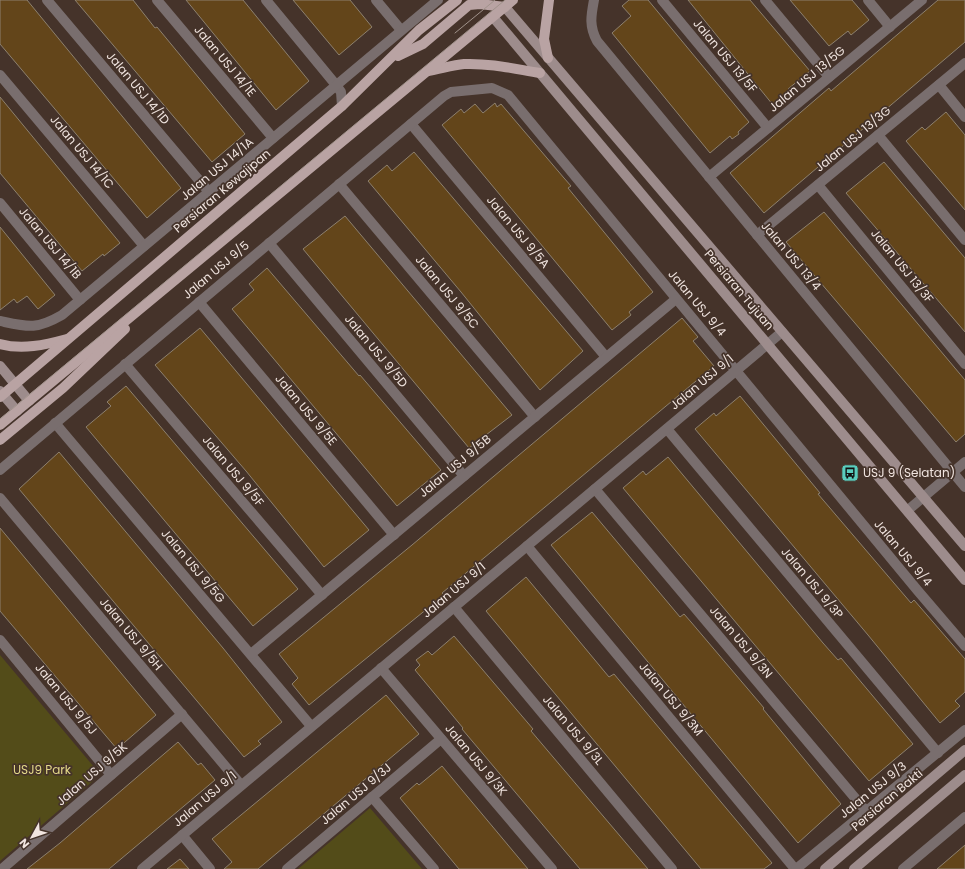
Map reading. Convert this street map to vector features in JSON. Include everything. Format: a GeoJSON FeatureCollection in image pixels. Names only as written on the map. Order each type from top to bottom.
{"type":"FeatureCollection","features":[{"type":"Feature","properties":{"kind":"main road","name":"Persiaran Kewajipan"},"geometry":{"type":"LineString","coordinates":[[1,394],[16,385],[342,106],[420,30],[456,0]]}},
{"type":"Feature","properties":{"kind":"main road"},"geometry":{"type":"LineString","coordinates":[[0,425],[513,0]]}},
{"type":"Feature","properties":{"kind":"main road"},"geometry":{"type":"LineString","coordinates":[[548,58],[544,39],[549,0]]}},
{"type":"Feature","properties":{"kind":"main road"},"geometry":{"type":"LineString","coordinates":[[390,60],[423,44],[469,5],[491,3],[505,7]]}},
{"type":"Feature","properties":{"kind":"main road"},"geometry":{"type":"LineString","coordinates":[[491,3],[493,17]]}},
{"type":"Feature","properties":{"kind":"main road","name":"Persiaran Tujuan"},"geometry":{"type":"LineString","coordinates":[[505,7],[965,546]]}},
{"type":"Feature","properties":{"kind":"main road","name":"Persiaran Tujuan"},"geometry":{"type":"LineString","coordinates":[[493,17],[908,510],[965,580]]}},
{"type":"Feature","properties":{"kind":"main road"},"geometry":{"type":"LineString","coordinates":[[426,72],[463,64],[500,65],[540,73]]}},
{"type":"Feature","properties":{"kind":"main road"},"geometry":{"type":"LineString","coordinates":[[0,440],[63,388],[113,342],[152,300]]}},
{"type":"Feature","properties":{"kind":"main road"},"geometry":{"type":"LineString","coordinates":[[0,344],[7,346],[40,347],[70,338]]}},
{"type":"Feature","properties":{"kind":"main road"},"geometry":{"type":"LineString","coordinates":[[0,366],[29,400]]}},
{"type":"Feature","properties":{"kind":"main road"},"geometry":{"type":"LineString","coordinates":[[1,394],[17,411]]}},
{"type":"Feature","properties":{"kind":"main road","name":"Persiaran Bakti"},"geometry":{"type":"LineString","coordinates":[[825,869],[965,750]]}},
{"type":"Feature","properties":{"kind":"main road"},"geometry":{"type":"LineString","coordinates":[[854,869],[965,775]]}},
{"type":"Feature","properties":{"kind":"street","name":"Jalan USJ 14/1D"},"geometry":{"type":"LineString","coordinates":[[47,0],[209,192]]}},
{"type":"Feature","properties":{"kind":"street","name":"Jalan USJ 14/1E"},"geometry":{"type":"LineString","coordinates":[[157,0],[273,138]]}},
{"type":"Feature","properties":{"kind":"street"},"geometry":{"type":"LineString","coordinates":[[266,0],[336,85],[341,92],[342,106]]}},
{"type":"Feature","properties":{"kind":"street"},"geometry":{"type":"LineString","coordinates":[[376,0],[401,30]]}},
{"type":"Feature","properties":{"kind":"street","name":"Jalan USJ 14/1A"},"geometry":{"type":"LineString","coordinates":[[0,321],[34,327],[46,324],[62,315],[438,0]]}},
{"type":"Feature","properties":{"kind":"street","name":"Jalan USJ 13/4"},"geometry":{"type":"LineString","coordinates":[[594,0],[590,22],[592,31],[597,41],[965,487]]}},
{"type":"Feature","properties":{"kind":"street","name":"Jalan USJ 13/5F"},"geometry":{"type":"LineString","coordinates":[[662,0],[768,128]]}},
{"type":"Feature","properties":{"kind":"street"},"geometry":{"type":"LineString","coordinates":[[765,0],[830,77]]}},
{"type":"Feature","properties":{"kind":"street"},"geometry":{"type":"LineString","coordinates":[[868,0],[890,27]]}},
{"type":"Feature","properties":{"kind":"street","name":"Jalan USJ 13/5G"},"geometry":{"type":"LineString","coordinates":[[709,177],[922,0]]}},
{"type":"Feature","properties":{"kind":"street","name":"Jalan USJ 13/3G"},"geometry":{"type":"LineString","coordinates":[[757,235],[965,64]]}},
{"type":"Feature","properties":{"kind":"street","name":"Jalan USJ 14/1C"},"geometry":{"type":"LineString","coordinates":[[0,75],[144,246]]}},
{"type":"Feature","properties":{"kind":"street"},"geometry":{"type":"LineString","coordinates":[[939,85],[965,117]]}},
{"type":"Feature","properties":{"kind":"street","name":"Jalan USJ 9/4"},"geometry":{"type":"LineString","coordinates":[[451,92],[492,88],[508,95],[965,646]]}},
{"type":"Feature","properties":{"kind":"street","name":"Jalan USJ 9/5"},"geometry":{"type":"LineString","coordinates":[[0,470],[268,243],[451,92]]}},
{"type":"Feature","properties":{"kind":"street","name":"Jalan USJ 9/5A"},"geometry":{"type":"LineString","coordinates":[[411,124],[606,358]]}},
{"type":"Feature","properties":{"kind":"street"},"geometry":{"type":"LineString","coordinates":[[878,135],[965,240]]}},
{"type":"Feature","properties":{"kind":"street","name":"Jalan USJ 9/5C"},"geometry":{"type":"LineString","coordinates":[[339,184],[535,417]]}},
{"type":"Feature","properties":{"kind":"street","name":"Jalan USJ 13/3F"},"geometry":{"type":"LineString","coordinates":[[818,185],[965,364]]}},
{"type":"Feature","properties":{"kind":"street","name":"Jalan USJ 14/1B"},"geometry":{"type":"LineString","coordinates":[[0,203],[80,300]]}},
{"type":"Feature","properties":{"kind":"street","name":"Jalan USJ 9/5D"},"geometry":{"type":"LineString","coordinates":[[268,243],[464,476]]}},
{"type":"Feature","properties":{"kind":"street","name":"Jalan USJ 9/5B"},"geometry":{"type":"LineString","coordinates":[[250,654],[676,299]]}},
{"type":"Feature","properties":{"kind":"street","name":"Jalan USJ 9/5E"},"geometry":{"type":"LineString","coordinates":[[198,302],[394,534]]}},
{"type":"Feature","properties":{"kind":"street","name":"Jalan USJ 9/1"},"geometry":{"type":"LineString","coordinates":[[142,869],[782,332]]}},
{"type":"Feature","properties":{"kind":"street","name":"Jalan USJ 9/5F"},"geometry":{"type":"LineString","coordinates":[[125,364],[322,595]]}},
{"type":"Feature","properties":{"kind":"street","name":"Jalan USJ 9/5G"},"geometry":{"type":"LineString","coordinates":[[55,423],[311,726]]}},
{"type":"Feature","properties":{"kind":"street","name":"Jalan USJ 9/3P"},"geometry":{"type":"LineString","coordinates":[[667,429],[938,753]]}},
{"type":"Feature","properties":{"kind":"street"},"geometry":{"type":"LineString","coordinates":[[908,510],[965,462]]}},
{"type":"Feature","properties":{"kind":"street","name":"Jalan USJ 9/3N"},"geometry":{"type":"LineString","coordinates":[[595,489],[866,811]]}},
{"type":"Feature","properties":{"kind":"street","name":"Jalan USJ 9/5H"},"geometry":{"type":"LineString","coordinates":[[0,498],[241,785]]}},
{"type":"Feature","properties":{"kind":"street","name":"Jalan USJ 9/3M"},"geometry":{"type":"LineString","coordinates":[[527,546],[796,869]]}},
{"type":"Feature","properties":{"kind":"street","name":"Jalan USJ 9/3L"},"geometry":{"type":"LineString","coordinates":[[454,607],[672,869]]}},
{"type":"Feature","properties":{"kind":"street","name":"Jalan USJ 9/5J"},"geometry":{"type":"LineString","coordinates":[[0,640],[112,775]]}},
{"type":"Feature","properties":{"kind":"street","name":"Jalan USJ 9/3K"},"geometry":{"type":"LineString","coordinates":[[381,668],[552,869]]}},
{"type":"Feature","properties":{"kind":"street","name":"Jalan USJ 9/5K"},"geometry":{"type":"LineString","coordinates":[[2,869],[182,714]]}},
{"type":"Feature","properties":{"kind":"street","name":"Jalan USJ 9/3"},"geometry":{"type":"LineString","coordinates":[[796,869],[965,730]]}},
{"type":"Feature","properties":{"kind":"street","name":"Jalan USJ 9/3J"},"geometry":{"type":"LineString","coordinates":[[287,869],[441,739]]}},
{"type":"Feature","properties":{"kind":"street"},"geometry":{"type":"LineString","coordinates":[[372,797],[434,869]]}},
{"type":"Feature","properties":{"kind":"street"},"geometry":{"type":"LineString","coordinates":[[909,867],[965,817]]}},
{"type":"Feature","properties":{"kind":"street"},"geometry":{"type":"LineString","coordinates":[[182,835],[210,869]]}},
{"type":"Feature","properties":{"kind":"green space","name":"USJ9 Park"},"geometry":{"type":"Polygon","coordinates":[[[0,655],[94,767],[93,781],[0,861],[0,655]]]}},
{"type":"Feature","properties":{"kind":"green space"},"geometry":{"type":"Polygon","coordinates":[[[370,808],[422,869],[298,869],[370,808]]]}},
{"type":"Feature","properties":{"kind":"building"},"geometry":{"type":"Polygon","coordinates":[[[0,0],[27,0],[181,188],[147,218],[0,44],[0,0]]]}},
{"type":"Feature","properties":{"kind":"building"},"geometry":{"type":"Polygon","coordinates":[[[75,0],[133,0],[245,134],[212,162],[75,0]]]}},
{"type":"Feature","properties":{"kind":"building"},"geometry":{"type":"Polygon","coordinates":[[[186,0],[243,0],[309,81],[276,110],[186,0]]]}},
{"type":"Feature","properties":{"kind":"building"},"geometry":{"type":"Polygon","coordinates":[[[293,0],[350,0],[372,27],[339,55],[293,0]]]}},
{"type":"Feature","properties":{"kind":"building"},"geometry":{"type":"Polygon","coordinates":[[[629,0],[648,0],[749,122],[738,132],[739,134],[732,139],[730,136],[710,153],[612,33],[631,16],[622,6],[629,0]]]}},
{"type":"Feature","properties":{"kind":"building"},"geometry":{"type":"Polygon","coordinates":[[[688,0],[750,0],[810,71],[788,89],[790,91],[773,105],[688,0]]]}},
{"type":"Feature","properties":{"kind":"building"},"geometry":{"type":"Polygon","coordinates":[[[790,0],[852,0],[869,20],[851,35],[848,31],[829,46],[790,0]]]}},
{"type":"Feature","properties":{"kind":"building"},"geometry":{"type":"Polygon","coordinates":[[[938,0],[965,0],[965,42],[764,213],[730,173],[829,88],[831,91],[938,0]]]}},
{"type":"Feature","properties":{"kind":"building"},"geometry":{"type":"Polygon","coordinates":[[[0,97],[120,243],[104,256],[103,254],[82,271],[0,173],[0,97]]]}},
{"type":"Feature","properties":{"kind":"building"},"geometry":{"type":"Polygon","coordinates":[[[495,103],[497,107],[501,104],[571,186],[568,188],[653,292],[629,312],[631,315],[612,330],[442,125],[461,109],[464,113],[475,104],[483,113],[495,103]]]}},
{"type":"Feature","properties":{"kind":"building"},"geometry":{"type":"Polygon","coordinates":[[[946,112],[965,135],[965,210],[906,141],[922,127],[925,130],[946,112]]]}},
{"type":"Feature","properties":{"kind":"building"},"geometry":{"type":"Polygon","coordinates":[[[414,152],[583,351],[540,390],[461,292],[368,181],[387,165],[392,171],[414,152]]]}},
{"type":"Feature","properties":{"kind":"building"},"geometry":{"type":"Polygon","coordinates":[[[884,162],[965,258],[965,332],[846,193],[884,162]]]}},
{"type":"Feature","properties":{"kind":"building"},"geometry":{"type":"Polygon","coordinates":[[[824,212],[965,380],[965,434],[956,442],[786,242],[824,212]]]}},
{"type":"Feature","properties":{"kind":"building"},"geometry":{"type":"Polygon","coordinates":[[[345,216],[512,415],[469,448],[303,249],[345,216]]]}},
{"type":"Feature","properties":{"kind":"building"},"geometry":{"type":"Polygon","coordinates":[[[0,227],[55,295],[38,309],[27,296],[17,303],[14,299],[0,310],[0,227]]]}},
{"type":"Feature","properties":{"kind":"building"},"geometry":{"type":"Polygon","coordinates":[[[267,268],[441,470],[397,506],[232,309],[254,290],[249,284],[267,268]]]}},
{"type":"Feature","properties":{"kind":"building"},"geometry":{"type":"Polygon","coordinates":[[[682,318],[698,337],[693,341],[714,366],[442,593],[444,595],[309,705],[292,684],[298,678],[279,654],[412,545],[682,318]]]}},
{"type":"Feature","properties":{"kind":"building"},"geometry":{"type":"Polygon","coordinates":[[[200,328],[369,530],[324,567],[246,471],[155,365],[200,328]]]}},
{"type":"Feature","properties":{"kind":"building"},"geometry":{"type":"Polygon","coordinates":[[[126,386],[298,589],[253,626],[86,427],[111,406],[107,402],[126,386]]]}},
{"type":"Feature","properties":{"kind":"building"},"geometry":{"type":"Polygon","coordinates":[[[740,396],[820,493],[818,494],[911,603],[914,600],[965,659],[965,692],[955,701],[960,706],[940,723],[695,429],[714,413],[716,416],[740,396]]]}},
{"type":"Feature","properties":{"kind":"building"},"geometry":{"type":"Polygon","coordinates":[[[59,452],[223,648],[282,722],[258,741],[261,744],[244,757],[19,489],[59,452]]]}},
{"type":"Feature","properties":{"kind":"building"},"geometry":{"type":"Polygon","coordinates":[[[668,457],[823,643],[838,660],[841,658],[913,744],[869,781],[623,488],[643,471],[646,475],[668,457]]]}},
{"type":"Feature","properties":{"kind":"building"},"geometry":{"type":"Polygon","coordinates":[[[592,512],[680,617],[684,614],[691,622],[764,708],[763,709],[841,804],[798,843],[551,545],[592,512]]]}},
{"type":"Feature","properties":{"kind":"building"},"geometry":{"type":"Polygon","coordinates":[[[0,528],[156,715],[117,749],[0,611],[0,528]]]}},
{"type":"Feature","properties":{"kind":"building"},"geometry":{"type":"Polygon","coordinates":[[[526,577],[609,677],[614,674],[772,863],[764,869],[701,869],[486,611],[526,577]]]}},
{"type":"Feature","properties":{"kind":"building"},"geometry":{"type":"Polygon","coordinates":[[[454,636],[533,729],[531,731],[648,869],[580,869],[462,729],[463,728],[415,670],[420,665],[416,660],[428,651],[432,655],[454,636]]]}},
{"type":"Feature","properties":{"kind":"building"},"geometry":{"type":"Polygon","coordinates":[[[386,695],[419,734],[258,869],[224,869],[232,862],[212,839],[386,695]]]}},
{"type":"Feature","properties":{"kind":"building"},"geometry":{"type":"Polygon","coordinates":[[[178,742],[198,765],[201,763],[215,780],[109,869],[27,869],[60,843],[178,742]]]}},
{"type":"Feature","properties":{"kind":"building"},"geometry":{"type":"Polygon","coordinates":[[[442,766],[528,869],[459,869],[400,798],[417,783],[419,785],[442,766]]]}},
{"type":"Feature","properties":{"kind":"building"},"geometry":{"type":"Polygon","coordinates":[[[965,845],[965,869],[937,869],[965,845]]]}},
{"type":"Feature","properties":{"kind":"building"},"geometry":{"type":"Polygon","coordinates":[[[180,859],[189,869],[167,869],[180,859]]]}},
{"type":"Feature","properties":{"kind":"tram line"},"geometry":{"type":"LineString","coordinates":[[455,33],[495,0]]}},
{"type":"Feature","properties":{"kind":"tram line"},"geometry":{"type":"LineString","coordinates":[[0,419],[505,0]]}},
{"type":"Feature","properties":{"kind":"place","name":"USJ 9 (Selatan)"},"geometry":{"type":"Point","coordinates":[850,473]}}]}
